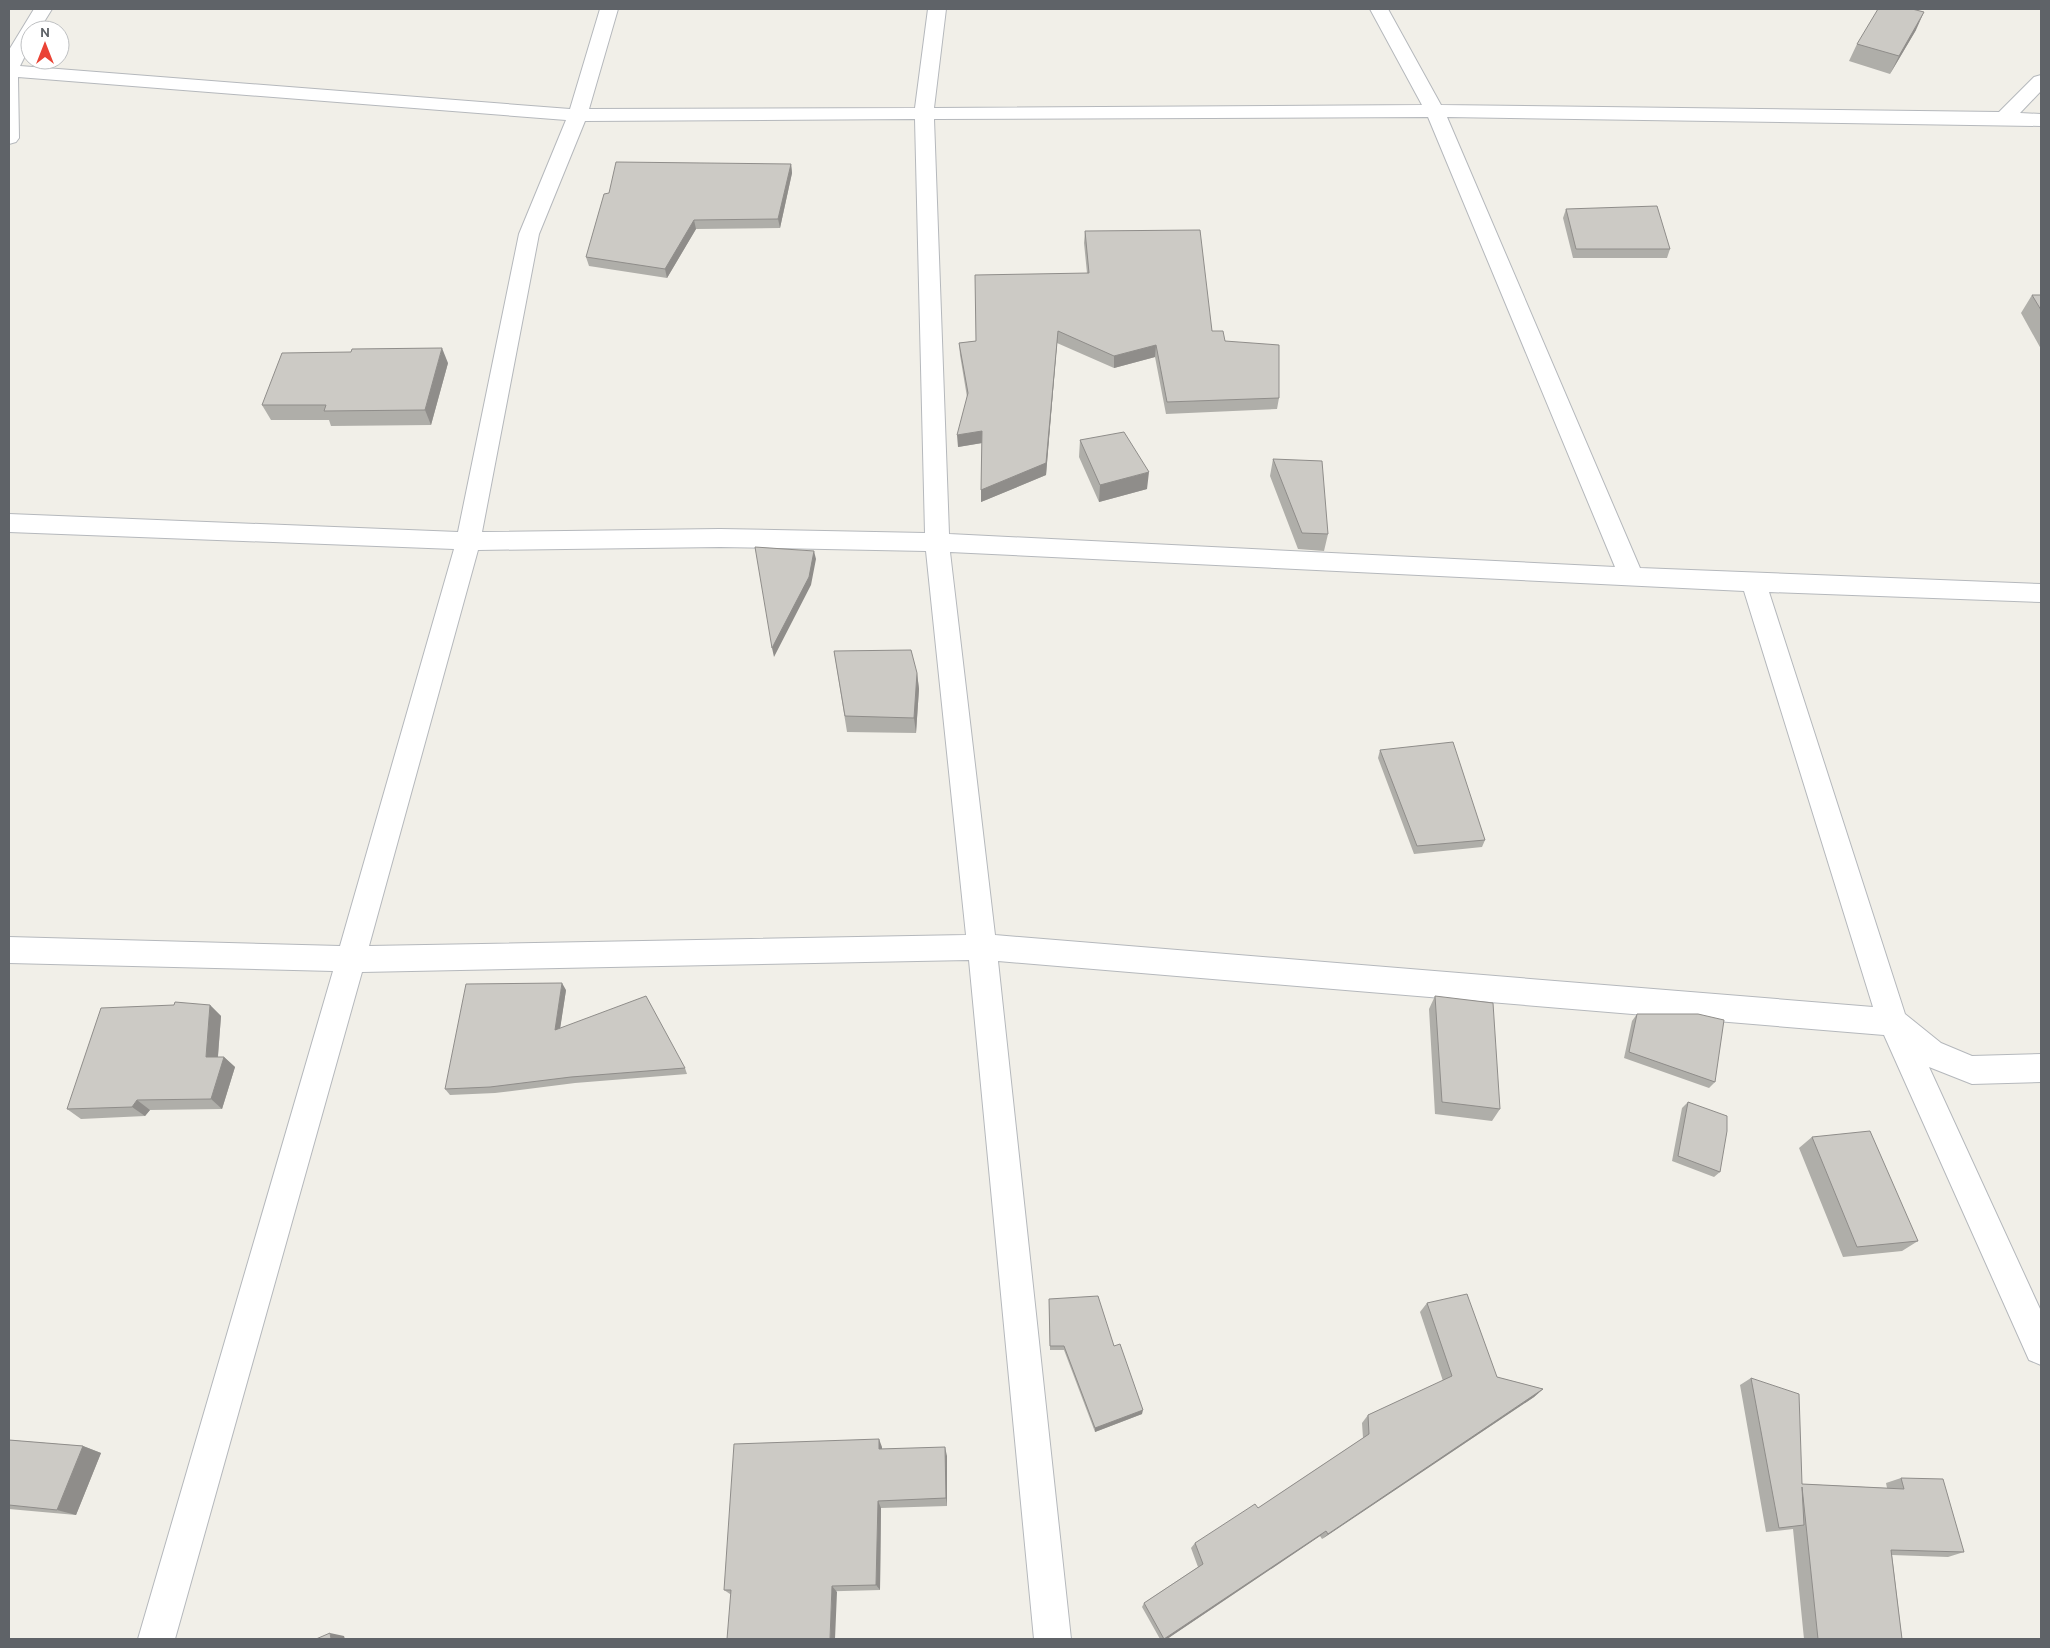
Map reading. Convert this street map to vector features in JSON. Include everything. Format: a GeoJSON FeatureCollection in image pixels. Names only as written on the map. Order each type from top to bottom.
{"type":"FeatureCollection","features":[{"type":"Feature","properties":{"kind":"street"},"geometry":{"type":"LineString","coordinates":[[9,138],[9,71],[14,57],[43,9]]}},
{"type":"Feature","properties":{"kind":"street"},"geometry":{"type":"LineString","coordinates":[[156,1639],[352,959],[468,540],[529,234],[578,114],[609,9]]}},
{"type":"Feature","properties":{"kind":"street"},"geometry":{"type":"LineString","coordinates":[[936,9],[924,113],[937,542],[982,947],[1052,1639]]}},
{"type":"Feature","properties":{"kind":"street"},"geometry":{"type":"LineString","coordinates":[[1379,9],[1435,111],[1631,577]]}},
{"type":"Feature","properties":{"kind":"street"},"geometry":{"type":"LineString","coordinates":[[9,71],[578,114],[1435,111],[2041,120]]}},
{"type":"Feature","properties":{"kind":"street"},"geometry":{"type":"LineString","coordinates":[[2004,118],[2041,81]]}},
{"type":"Feature","properties":{"kind":"street"},"geometry":{"type":"LineString","coordinates":[[9,523],[468,540],[720,538],[937,542],[1631,577],[2041,593]]}},
{"type":"Feature","properties":{"kind":"street"},"geometry":{"type":"LineString","coordinates":[[1754,582],[1893,1022],[2041,1348]]}},
{"type":"Feature","properties":{"kind":"street"},"geometry":{"type":"LineString","coordinates":[[9,950],[352,959],[982,947],[1893,1022],[1930,1053],[1972,1070],[2041,1068]]}},
{"type":"Feature","properties":{"kind":"building"},"geometry":{"type":"Polygon","coordinates":[[[1878,9],[1912,9],[1924,12],[1899,56],[1857,44],[1878,9]]]}},
{"type":"Feature","properties":{"kind":"building"},"geometry":{"type":"Polygon","coordinates":[[[616,162],[791,164],[778,219],[694,220],[665,269],[586,257],[604,194],[609,193],[616,162]]]}},
{"type":"Feature","properties":{"kind":"building"},"geometry":{"type":"Polygon","coordinates":[[[1657,206],[1670,249],[1576,249],[1566,209],[1657,206]]]}},
{"type":"Feature","properties":{"kind":"building"},"geometry":{"type":"Polygon","coordinates":[[[1200,230],[1212,331],[1223,331],[1225,341],[1279,345],[1279,398],[1167,402],[1156,345],[1114,356],[1058,331],[1046,463],[981,490],[982,431],[957,435],[968,393],[959,343],[976,341],[975,275],[1089,273],[1085,231],[1200,230]]]}},
{"type":"Feature","properties":{"kind":"building"},"geometry":{"type":"Polygon","coordinates":[[[2032,295],[2041,295],[2041,310],[2032,295]]]}},
{"type":"Feature","properties":{"kind":"building"},"geometry":{"type":"Polygon","coordinates":[[[442,348],[425,410],[324,411],[326,405],[262,405],[282,353],[351,352],[352,349],[442,348]]]}},
{"type":"Feature","properties":{"kind":"building"},"geometry":{"type":"Polygon","coordinates":[[[1124,432],[1149,472],[1100,485],[1080,440],[1124,432]]]}},
{"type":"Feature","properties":{"kind":"building"},"geometry":{"type":"Polygon","coordinates":[[[1273,459],[1322,461],[1328,534],[1302,533],[1273,459]]]}},
{"type":"Feature","properties":{"kind":"building"},"geometry":{"type":"Polygon","coordinates":[[[755,547],[814,551],[809,577],[772,648],[755,547]]]}},
{"type":"Feature","properties":{"kind":"building"},"geometry":{"type":"Polygon","coordinates":[[[911,650],[917,673],[914,718],[845,716],[834,651],[911,650]]]}},
{"type":"Feature","properties":{"kind":"building"},"geometry":{"type":"Polygon","coordinates":[[[1453,742],[1485,840],[1417,846],[1380,750],[1453,742]]]}},
{"type":"Feature","properties":{"kind":"building"},"geometry":{"type":"Polygon","coordinates":[[[562,983],[555,1030],[646,996],[685,1068],[571,1077],[490,1087],[445,1089],[466,984],[562,983]]]}},
{"type":"Feature","properties":{"kind":"building"},"geometry":{"type":"Polygon","coordinates":[[[1435,996],[1493,1003],[1500,1109],[1442,1102],[1435,996]]]}},
{"type":"Feature","properties":{"kind":"building"},"geometry":{"type":"Polygon","coordinates":[[[175,1002],[210,1005],[206,1057],[224,1057],[211,1099],[137,1100],[132,1107],[67,1109],[101,1008],[174,1005],[175,1002]]]}},
{"type":"Feature","properties":{"kind":"building"},"geometry":{"type":"Polygon","coordinates":[[[1637,1014],[1698,1014],[1724,1020],[1715,1082],[1629,1052],[1637,1014]]]}},
{"type":"Feature","properties":{"kind":"building"},"geometry":{"type":"Polygon","coordinates":[[[1688,1102],[1727,1116],[1727,1131],[1720,1172],[1678,1156],[1688,1102]]]}},
{"type":"Feature","properties":{"kind":"building"},"geometry":{"type":"Polygon","coordinates":[[[1870,1131],[1918,1241],[1857,1247],[1812,1137],[1870,1131]]]}},
{"type":"Feature","properties":{"kind":"building"},"geometry":{"type":"Polygon","coordinates":[[[1467,1294],[1497,1377],[1543,1389],[1328,1534],[1326,1531],[1164,1639],[1144,1603],[1203,1564],[1195,1543],[1255,1504],[1258,1508],[1369,1434],[1368,1415],[1452,1376],[1427,1303],[1467,1294]]]}},
{"type":"Feature","properties":{"kind":"building"},"geometry":{"type":"Polygon","coordinates":[[[1098,1296],[1114,1346],[1120,1344],[1143,1410],[1095,1428],[1064,1346],[1050,1346],[1049,1299],[1098,1296]]]}},
{"type":"Feature","properties":{"kind":"building"},"geometry":{"type":"Polygon","coordinates":[[[1751,1378],[1799,1394],[1802,1484],[1904,1489],[1901,1478],[1943,1479],[1964,1552],[1891,1550],[1902,1639],[1818,1639],[1802,1487],[1804,1525],[1779,1528],[1751,1378]]]}},
{"type":"Feature","properties":{"kind":"building"},"geometry":{"type":"Polygon","coordinates":[[[879,1439],[879,1449],[945,1447],[946,1498],[878,1501],[876,1585],[832,1586],[830,1639],[727,1639],[731,1590],[724,1590],[734,1444],[879,1439]]]}},
{"type":"Feature","properties":{"kind":"building"},"geometry":{"type":"Polygon","coordinates":[[[9,1440],[83,1446],[57,1510],[9,1505],[9,1440]]]}},
{"type":"Feature","properties":{"kind":"building"},"geometry":{"type":"Polygon","coordinates":[[[330,1633],[331,1639],[316,1639],[330,1633]]]}}]}
